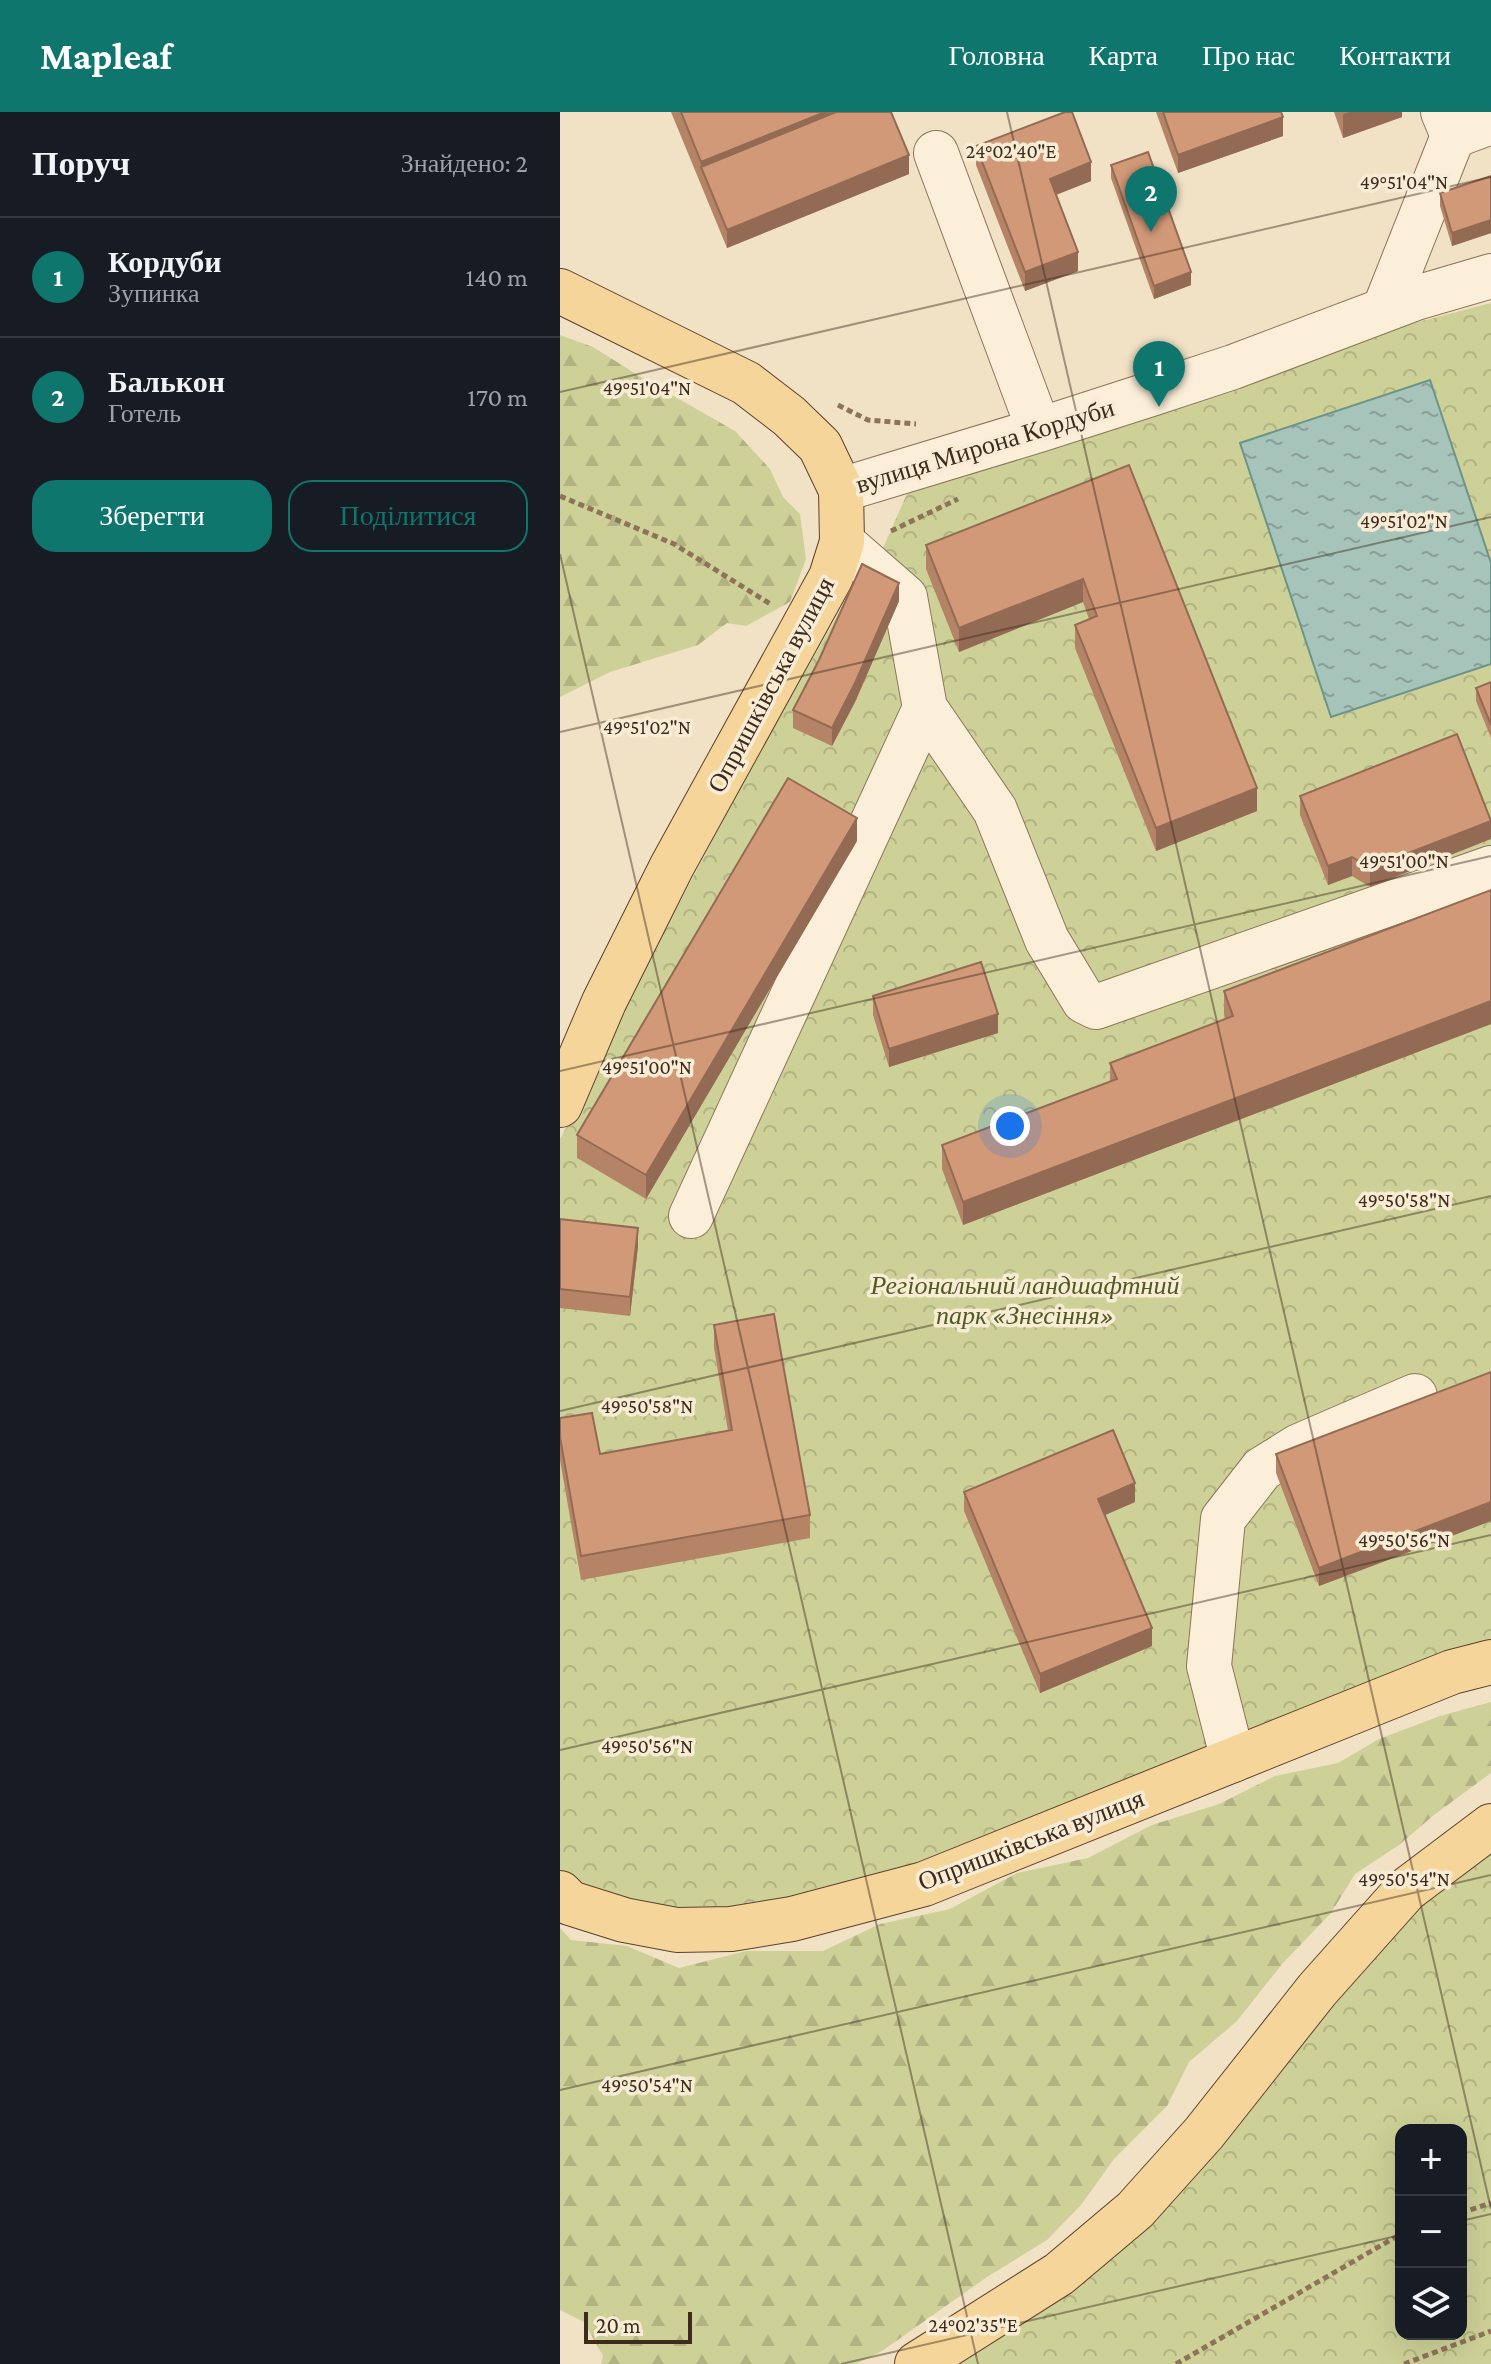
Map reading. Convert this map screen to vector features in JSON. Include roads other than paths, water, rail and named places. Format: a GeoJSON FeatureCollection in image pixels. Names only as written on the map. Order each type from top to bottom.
{"type":"FeatureCollection","features":[{"type":"Feature","properties":{"kind":"main road","name":"Опришківська вулиця"},"geometry":{"type":"LineString","coordinates":[[560,291],[746,383],[789,416],[820,446],[841,490],[842,542],[831,577],[672,866],[604,1002],[560,1105]]}},
{"type":"Feature","properties":{"kind":"main road","name":"Опришківська вулиця"},"geometry":{"type":"LineString","coordinates":[[560,1893],[570,1903],[624,1920],[677,1930],[731,1929],[792,1919],[924,1884],[1452,1672],[1491,1662]]}},
{"type":"Feature","properties":{"kind":"main road"},"geometry":{"type":"LineString","coordinates":[[917,2364],[1059,2274],[1135,2210],[1204,2133],[1317,1990],[1406,1890],[1491,1826]]}},
{"type":"Feature","properties":{"kind":"street"},"geometry":{"type":"LineString","coordinates":[[1384,310],[1462,123]]}},
{"type":"Feature","properties":{"kind":"street"},"geometry":{"type":"LineString","coordinates":[[936,153],[1039,430]]}},
{"type":"Feature","properties":{"kind":"street","name":"вулиця Мирона Кордуби"},"geometry":{"type":"LineString","coordinates":[[841,490],[1233,367],[1416,298],[1491,276]]}},
{"type":"Feature","properties":{"kind":"street"},"geometry":{"type":"LineString","coordinates":[[842,542],[905,597],[925,708],[995,810],[1047,940],[1084,1001],[1096,1007],[1491,868]]}},
{"type":"Feature","properties":{"kind":"street"},"geometry":{"type":"LineString","coordinates":[[691,1216],[925,708]]}},
{"type":"Feature","properties":{"kind":"street"},"geometry":{"type":"LineString","coordinates":[[1233,1760],[1209,1666],[1223,1519],[1262,1469],[1299,1446],[1415,1396]]}},
{"type":"Feature","properties":{"kind":"water"},"geometry":{"type":"Polygon","coordinates":[[[1430,380],[1491,563],[1491,664],[1331,717],[1240,443],[1430,380]]]}},
{"type":"Feature","properties":{"kind":"place","name":"Балькон"},"geometry":{"type":"Point","coordinates":[1151,232]}},
{"type":"Feature","properties":{"kind":"place","name":"Кордуби"},"geometry":{"type":"Point","coordinates":[1159,407]}},
{"type":"Feature","properties":{"kind":"park label","name":"Регіональний ландшафтний парк «Знесіння»"},"geometry":{"type":"Point","coordinates":[1025,1300]}}]}
